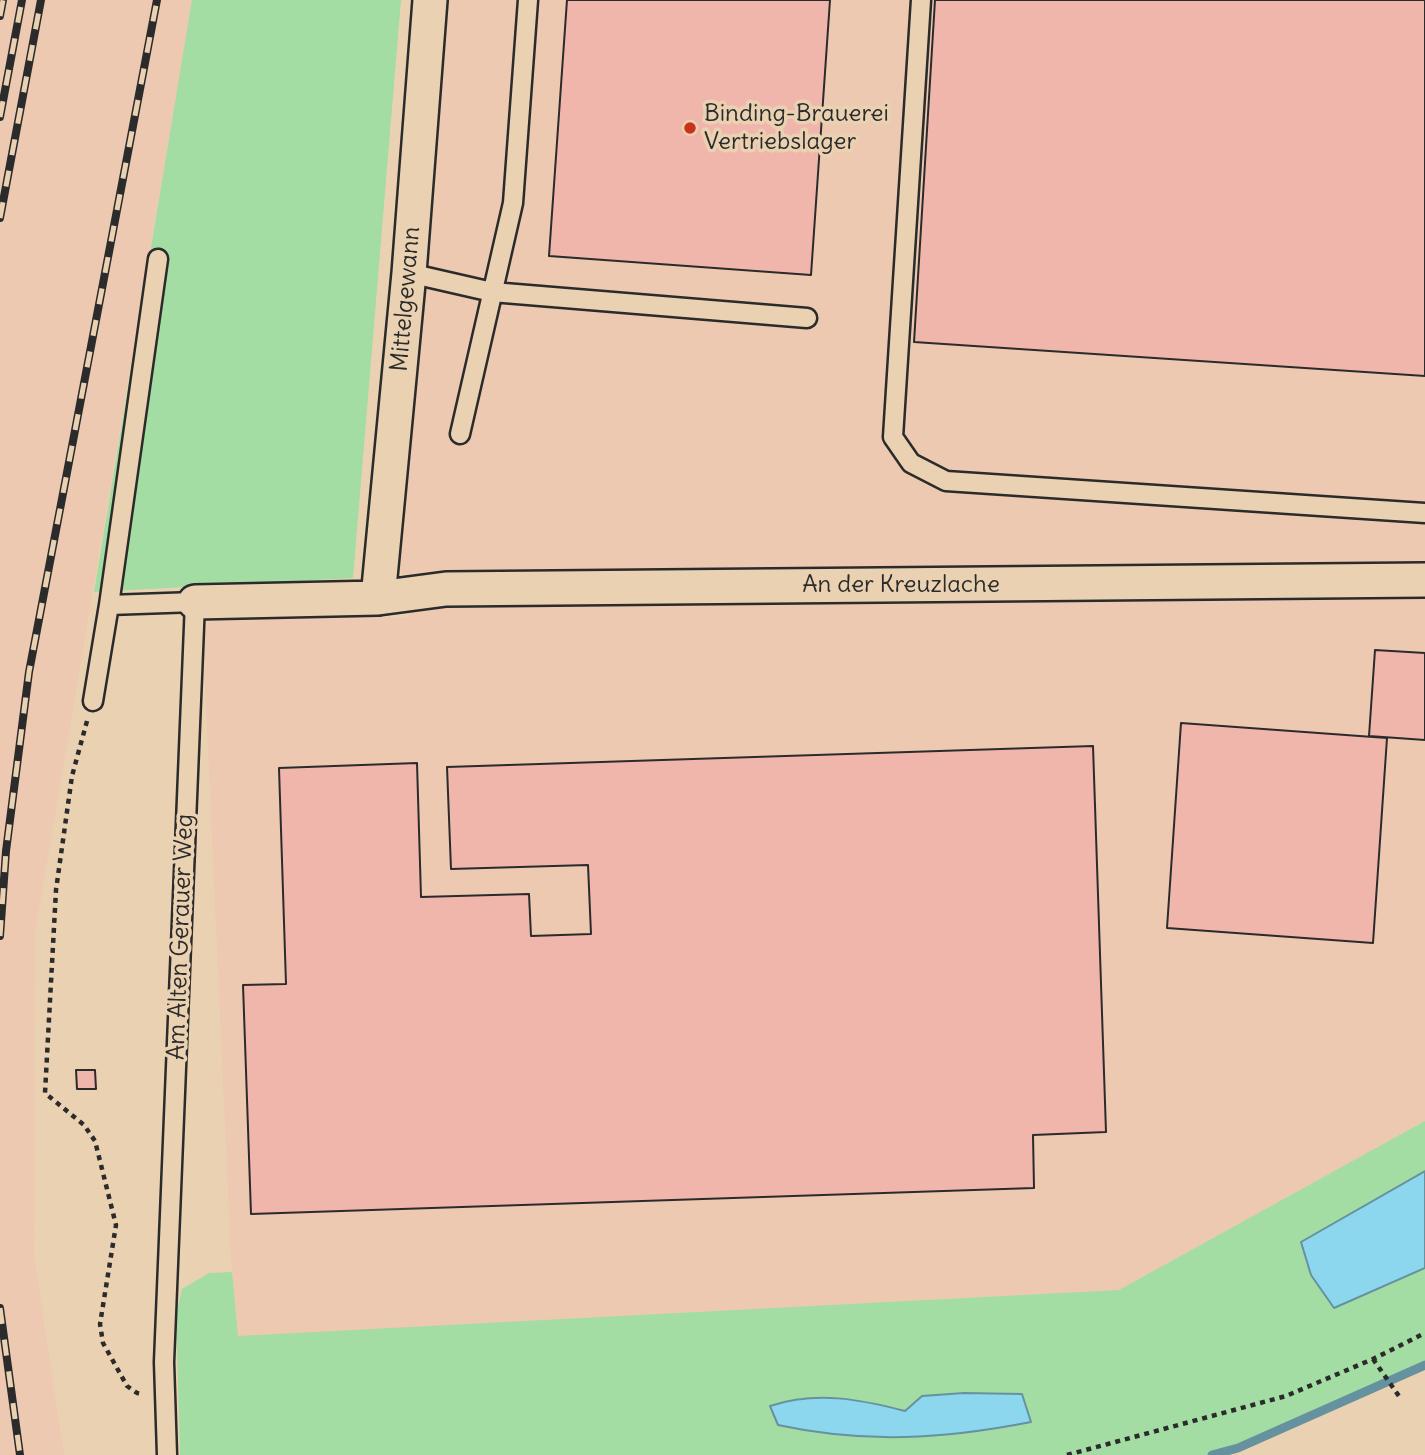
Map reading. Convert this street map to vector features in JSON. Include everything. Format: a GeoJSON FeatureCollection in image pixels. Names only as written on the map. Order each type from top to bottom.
{"type":"FeatureCollection","features":[{"type":"Feature","properties":{"kind":"street","name":"Mittelgewann"},"geometry":{"type":"LineString","coordinates":[[378,598],[409,273],[430,0]]}},
{"type":"Feature","properties":{"kind":"street","name":"An der Kreuzlache"},"geometry":{"type":"LineString","coordinates":[[378,598],[446,589],[1425,580]]}},
{"type":"Feature","properties":{"kind":"street"},"geometry":{"type":"LineString","coordinates":[[195,603],[378,598]]}},
{"type":"Feature","properties":{"kind":"lane"},"geometry":{"type":"LineString","coordinates":[[460,434],[513,203],[528,0]]}},
{"type":"Feature","properties":{"kind":"lane"},"geometry":{"type":"LineString","coordinates":[[921,0],[893,438],[911,463],[947,481],[1425,513]]}},
{"type":"Feature","properties":{"kind":"lane"},"geometry":{"type":"LineString","coordinates":[[93,701],[158,259]]}},
{"type":"Feature","properties":{"kind":"lane"},"geometry":{"type":"LineString","coordinates":[[409,273],[492,292],[807,318]]}},
{"type":"Feature","properties":{"kind":"lane"},"geometry":{"type":"LineString","coordinates":[[108,605],[195,603]]}},
{"type":"Feature","properties":{"kind":"lane","name":"Am Alten Gerauer Weg"},"geometry":{"type":"LineString","coordinates":[[167,1455],[164,1362],[195,603]]}},
{"type":"Feature","properties":{"kind":"path"},"geometry":{"type":"LineString","coordinates":[[93,701],[72,776],[56,890],[45,1093],[84,1125],[95,1140],[116,1225],[100,1324],[103,1343],[127,1386],[137,1393],[164,1396]]}},
{"type":"Feature","properties":{"kind":"path"},"geometry":{"type":"LineString","coordinates":[[1067,1455],[1286,1396],[1373,1359],[1425,1333]]}},
{"type":"Feature","properties":{"kind":"path"},"geometry":{"type":"LineString","coordinates":[[1373,1359],[1401,1399]]}},
{"type":"Feature","properties":{"kind":"shaded area"},"geometry":{"type":"Polygon","coordinates":[[[0,0],[192,0],[35,934],[34,1256],[64,1455],[0,1455],[0,0]]]}},
{"type":"Feature","properties":{"kind":"shaded area"},"geometry":{"type":"Polygon","coordinates":[[[444,0],[1425,0],[1425,1121],[1119,1290],[238,1337],[231,1259],[204,629],[211,620],[222,617],[408,617],[407,578],[400,570],[398,550],[444,0]]]}},
{"type":"Feature","properties":{"kind":"green space"},"geometry":{"type":"Polygon","coordinates":[[[192,0],[401,0],[353,578],[94,592],[192,0]]]}},
{"type":"Feature","properties":{"kind":"green space"},"geometry":{"type":"Polygon","coordinates":[[[1425,1121],[1425,1171],[1301,1243],[1334,1308],[1425,1268],[1425,1365],[1238,1448],[1212,1455],[180,1455],[176,1314],[182,1289],[209,1273],[232,1272],[238,1336],[1119,1290],[1425,1121]]]}},
{"type":"Feature","properties":{"kind":"water"},"geometry":{"type":"Polygon","coordinates":[[[1425,1171],[1425,1268],[1334,1308],[1311,1275],[1301,1242],[1425,1171]]]}},
{"type":"Feature","properties":{"kind":"water"},"geometry":{"type":"Polygon","coordinates":[[[964,1393],[1022,1394],[1031,1422],[936,1435],[873,1437],[778,1425],[770,1406],[804,1399],[838,1398],[905,1411],[922,1396],[964,1393]]]}},
{"type":"Feature","properties":{"kind":"building","name":"Binding-Brauerei Vertriebslager"},"geometry":{"type":"Polygon","coordinates":[[[567,0],[830,0],[811,275],[549,256],[567,0]]]}},
{"type":"Feature","properties":{"kind":"building"},"geometry":{"type":"Polygon","coordinates":[[[935,0],[1425,0],[1425,376],[914,342],[935,0]]]}},
{"type":"Feature","properties":{"kind":"building"},"geometry":{"type":"Polygon","coordinates":[[[1375,650],[1425,653],[1425,740],[1369,736],[1375,650]]]}},
{"type":"Feature","properties":{"kind":"building"},"geometry":{"type":"Polygon","coordinates":[[[1181,723],[1387,738],[1373,943],[1167,928],[1181,723]]]}},
{"type":"Feature","properties":{"kind":"building"},"geometry":{"type":"Polygon","coordinates":[[[1093,746],[1106,1132],[1033,1135],[1034,1188],[251,1214],[243,985],[286,984],[279,768],[417,763],[421,897],[529,894],[531,936],[591,934],[588,865],[451,869],[447,767],[1093,746]]]}},
{"type":"Feature","properties":{"kind":"building"},"geometry":{"type":"Polygon","coordinates":[[[76,1070],[95,1070],[96,1089],[77,1089],[76,1070]]]}},
{"type":"Feature","properties":{"kind":"waterway"},"geometry":{"type":"LineString","coordinates":[[1212,1455],[1238,1448],[1425,1365]]}},
{"type":"Feature","properties":{"kind":"railway"},"geometry":{"type":"LineString","coordinates":[[0,16],[3,0]]}},
{"type":"Feature","properties":{"kind":"railway"},"geometry":{"type":"LineString","coordinates":[[0,117],[22,0]]}},
{"type":"Feature","properties":{"kind":"railway"},"geometry":{"type":"LineString","coordinates":[[0,218],[41,0]]}},
{"type":"Feature","properties":{"kind":"railway"},"geometry":{"type":"LineString","coordinates":[[0,936],[6,851],[29,672],[157,0]]}},
{"type":"Feature","properties":{"kind":"railway"},"geometry":{"type":"LineString","coordinates":[[0,1308],[20,1455]]}},
{"type":"Feature","properties":{"kind":"place","name":"Binding-Brauerei Vertriebslager"},"geometry":{"type":"Point","coordinates":[690,128]}}]}
